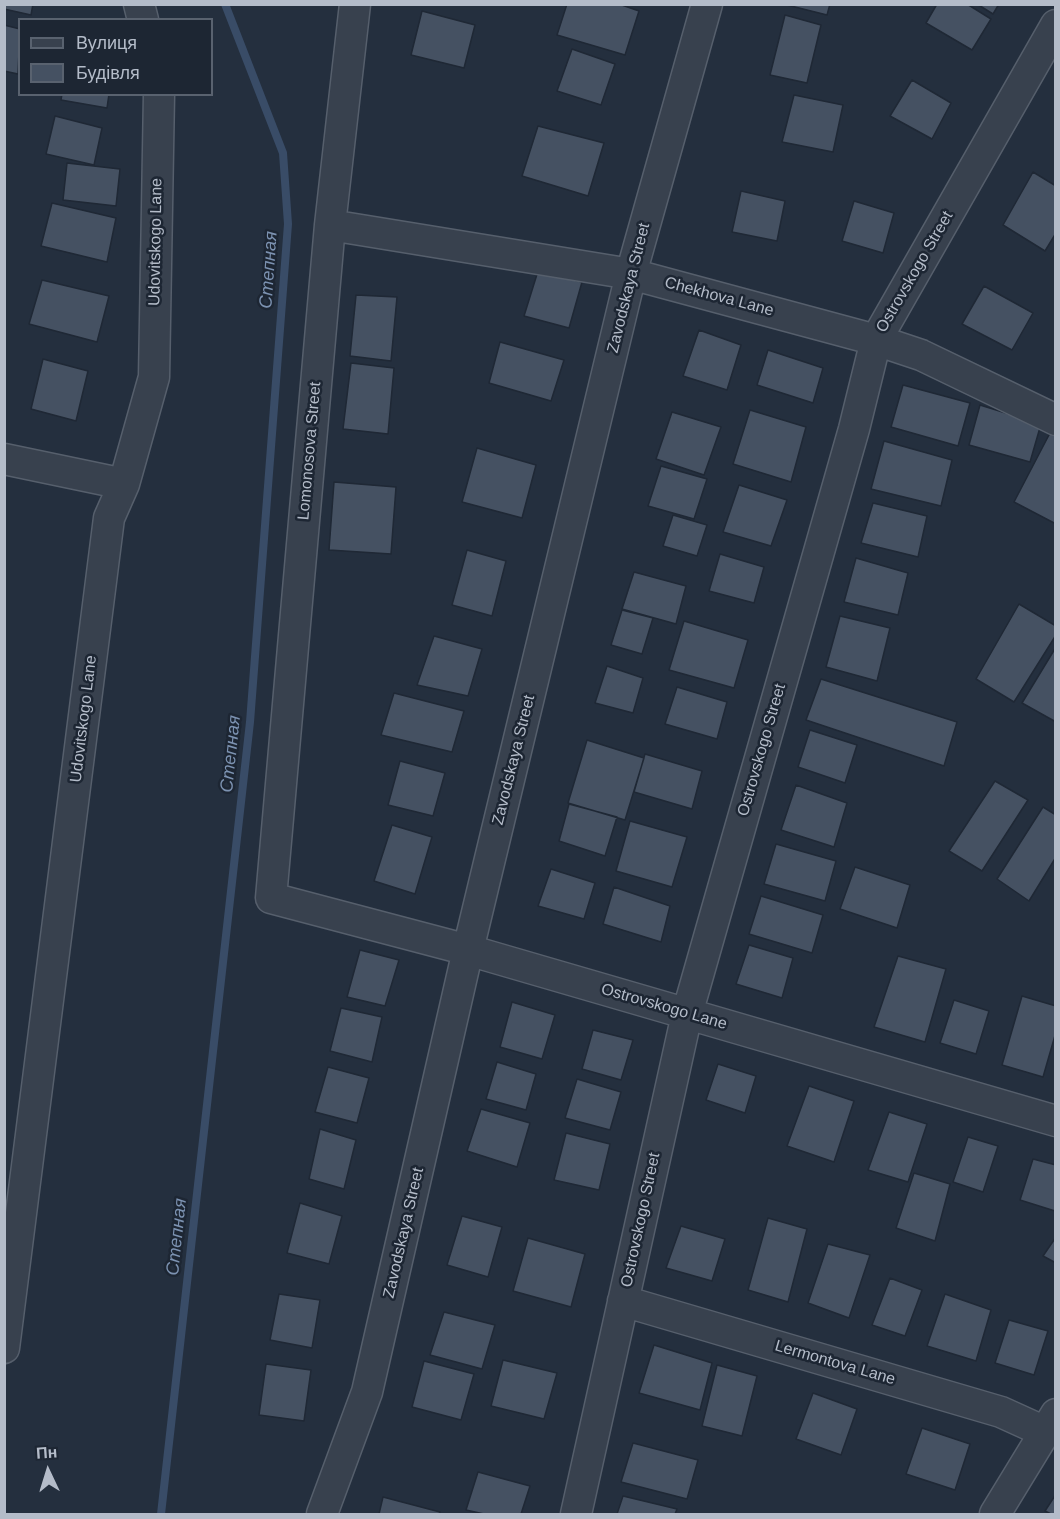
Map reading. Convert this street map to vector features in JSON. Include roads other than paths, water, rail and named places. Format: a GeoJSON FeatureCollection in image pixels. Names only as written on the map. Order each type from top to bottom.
{"type":"FeatureCollection","features":[{"type":"Feature","properties":{"kind":"street","name":"Lomonosova Street"},"geometry":{"type":"LineString","coordinates":[[271,898],[330,225],[355,4]]}},
{"type":"Feature","properties":{"kind":"street","name":"Zavodskaya Street"},"geometry":{"type":"LineString","coordinates":[[322,1515],[367,1392],[468,950],[631,274],[707,4]]}},
{"type":"Feature","properties":{"kind":"street","name":"Ostrovskogo Street"},"geometry":{"type":"LineString","coordinates":[[576,1515],[687,1014],[854,429],[876,339],[1056,26]]}},
{"type":"Feature","properties":{"kind":"street","name":"Udovitskogo Lane"},"geometry":{"type":"LineString","coordinates":[[4,1348],[109,518],[124,484],[154,377],[159,96]]}},
{"type":"Feature","properties":{"kind":"street","name":"Chekhova Lane"},"geometry":{"type":"LineString","coordinates":[[330,225],[631,274],[876,339],[921,355],[1056,420]]}},
{"type":"Feature","properties":{"kind":"street"},"geometry":{"type":"LineString","coordinates":[[4,459],[124,484]]}},
{"type":"Feature","properties":{"kind":"street","name":"Ostrovskogo Lane"},"geometry":{"type":"LineString","coordinates":[[271,898],[468,950],[1056,1121]]}},
{"type":"Feature","properties":{"kind":"street","name":"Lermontova Lane"},"geometry":{"type":"LineString","coordinates":[[623,1300],[1001,1412],[1050,1423]]}},
{"type":"Feature","properties":{"kind":"street"},"geometry":{"type":"LineString","coordinates":[[995,1515],[1050,1423]]}},
{"type":"Feature","properties":{"kind":"waterway","name":"Степная"},"geometry":{"type":"LineString","coordinates":[[161,1514],[250,722],[288,224],[283,153],[225,4]]}}]}
